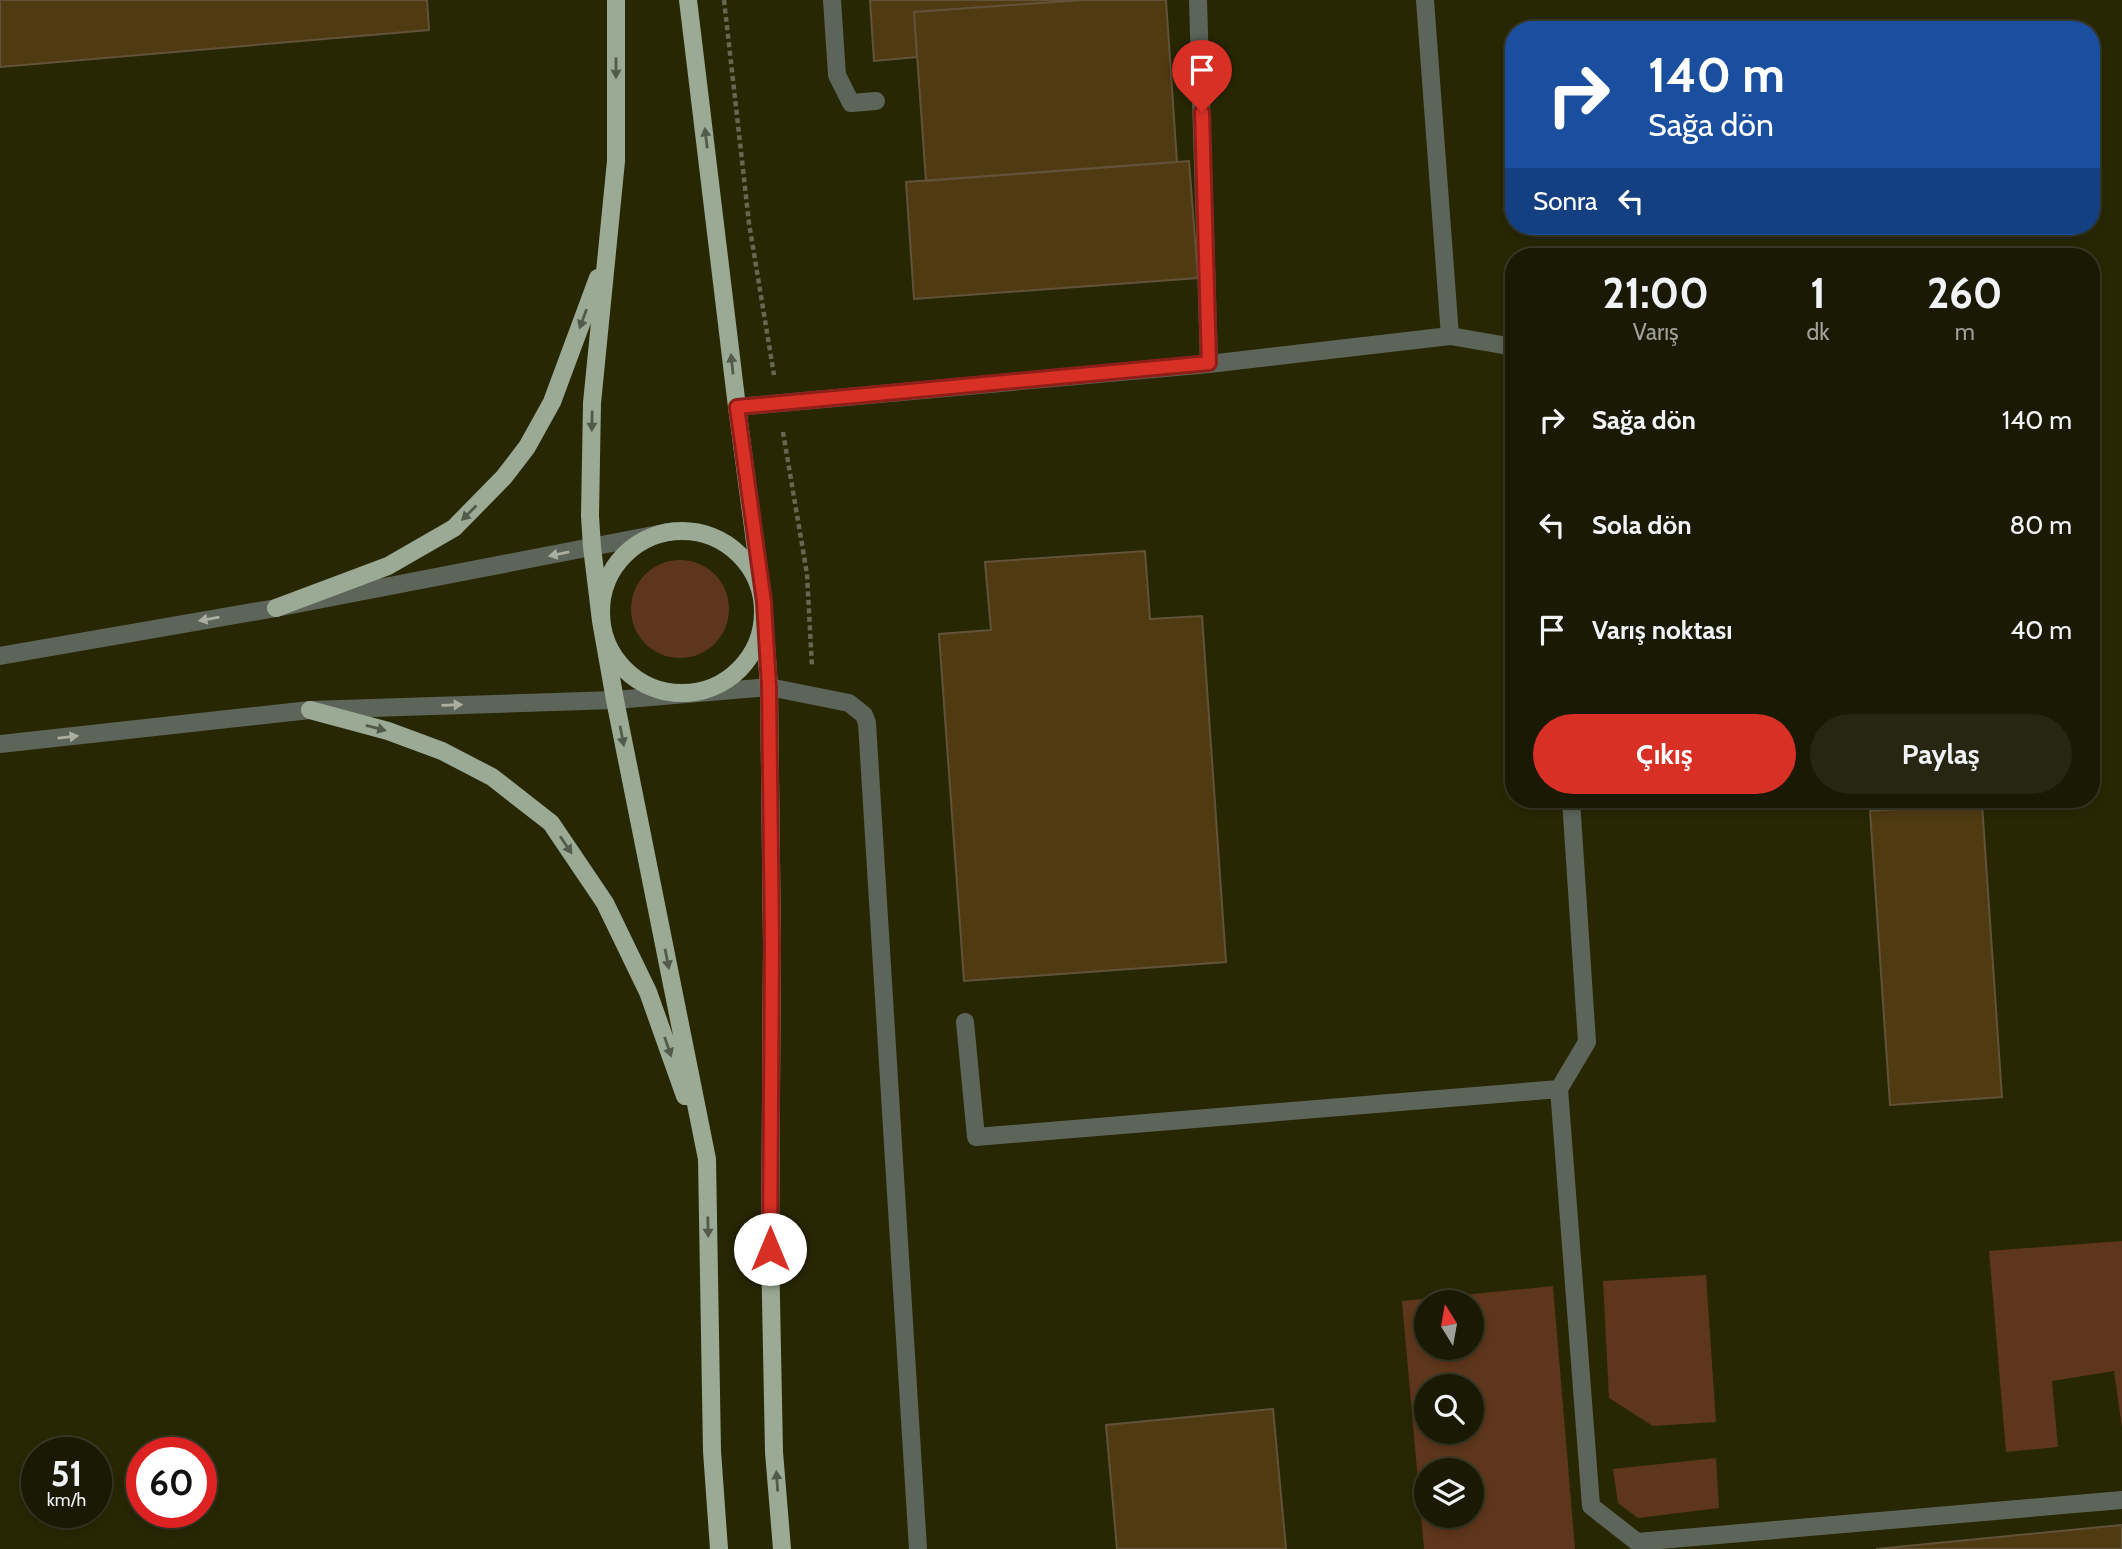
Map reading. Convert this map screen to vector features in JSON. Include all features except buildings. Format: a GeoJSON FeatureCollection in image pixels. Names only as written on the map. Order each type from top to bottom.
{"type":"FeatureCollection","features":[{"type":"Feature","properties":{"kind":"main road"},"geometry":{"type":"LineString","coordinates":[[616,0],[616,161],[592,403],[592,547],[601,621],[615,700],[707,1159],[712,1451],[719,1549]]}},
{"type":"Feature","properties":{"kind":"main road"},"geometry":{"type":"LineString","coordinates":[[688,0],[737,407],[764,602],[769,687],[772,944],[770,1262],[774,1452],[782,1549]]}},
{"type":"Feature","properties":{"kind":"main road"},"geometry":{"type":"LineString","coordinates":[[276,608],[388,566],[454,528],[504,477],[527,447],[552,402],[607,256]]}},
{"type":"Feature","properties":{"kind":"main road"},"geometry":{"type":"LineString","coordinates":[[674,531],[699,532],[723,541],[742,557],[757,578],[764,602],[762,628],[753,652],[737,672],[716,686],[691,693],[665,692],[641,682],[621,666],[607,644],[601,621],[602,595],[612,571],[628,551],[649,537],[674,531]]}},
{"type":"Feature","properties":{"kind":"main road"},"geometry":{"type":"LineString","coordinates":[[310,710],[388,731],[442,751],[492,777],[551,823],[605,902],[648,992],[707,1159]]}},
{"type":"Feature","properties":{"kind":"street"},"geometry":{"type":"LineString","coordinates":[[832,0],[837,75],[851,103],[876,101]]}},
{"type":"Feature","properties":{"kind":"street"},"geometry":{"type":"LineString","coordinates":[[1198,0],[1209,363]]}},
{"type":"Feature","properties":{"kind":"street"},"geometry":{"type":"LineString","coordinates":[[1425,0],[1450,336]]}},
{"type":"Feature","properties":{"kind":"street"},"geometry":{"type":"LineString","coordinates":[[737,407],[1209,363],[1450,336],[1505,345]]}},
{"type":"Feature","properties":{"kind":"street"},"geometry":{"type":"LineString","coordinates":[[0,656],[276,608],[674,531]]}},
{"type":"Feature","properties":{"kind":"street"},"geometry":{"type":"LineString","coordinates":[[0,744],[310,710],[615,700],[769,687],[849,703],[858,708],[867,723],[918,1549]]}},
{"type":"Feature","properties":{"kind":"street"},"geometry":{"type":"LineString","coordinates":[[1572,808],[1587,1042],[1559,1089],[1591,1506],[1637,1542],[2122,1500]]}},
{"type":"Feature","properties":{"kind":"street"},"geometry":{"type":"LineString","coordinates":[[965,1022],[976,1137],[1559,1089]]}},
{"type":"Feature","properties":{"kind":"path"},"geometry":{"type":"LineString","coordinates":[[724,0],[749,223],[807,574],[813,695]]}},
{"type":"Feature","properties":{"kind":"shaded area"},"geometry":{"type":"Polygon","coordinates":[[[0,0],[2122,0],[2122,1549],[0,1549],[0,0]]]}},
{"type":"Feature","properties":{"kind":"shaded area"},"geometry":{"type":"Polygon","coordinates":[[[680,560],[699,564],[714,575],[725,590],[729,609],[725,628],[714,643],[699,654],[680,658],[661,654],[646,643],[635,628],[631,609],[635,590],[646,575],[661,564],[680,560]]]}},
{"type":"Feature","properties":{"kind":"shaded area"},"geometry":{"type":"Polygon","coordinates":[[[2122,1241],[2122,1428],[2114,1371],[2052,1381],[2058,1447],[2006,1452],[1989,1251],[2122,1241]]]}},
{"type":"Feature","properties":{"kind":"shaded area"},"geometry":{"type":"Polygon","coordinates":[[[1706,1275],[1716,1422],[1653,1426],[1609,1398],[1603,1281],[1706,1275]]]}},
{"type":"Feature","properties":{"kind":"shaded area"},"geometry":{"type":"Polygon","coordinates":[[[1553,1286],[1575,1549],[1424,1549],[1422,1528],[1484,1528],[1484,1458],[1416,1458],[1415,1444],[1484,1444],[1484,1374],[1414,1374],[1414,1436],[1402,1301],[1414,1300],[1414,1360],[1484,1360],[1484,1293],[1553,1286]]]}},
{"type":"Feature","properties":{"kind":"shaded area"},"geometry":{"type":"Polygon","coordinates":[[[1716,1458],[1719,1508],[1638,1518],[1618,1503],[1613,1469],[1716,1458]]]}},
{"type":"Feature","properties":{"kind":"route"},"geometry":{"type":"LineString","coordinates":[[770,1249],[772,944],[769,687],[764,602],[737,407],[1209,363],[1202,112]]}}]}
